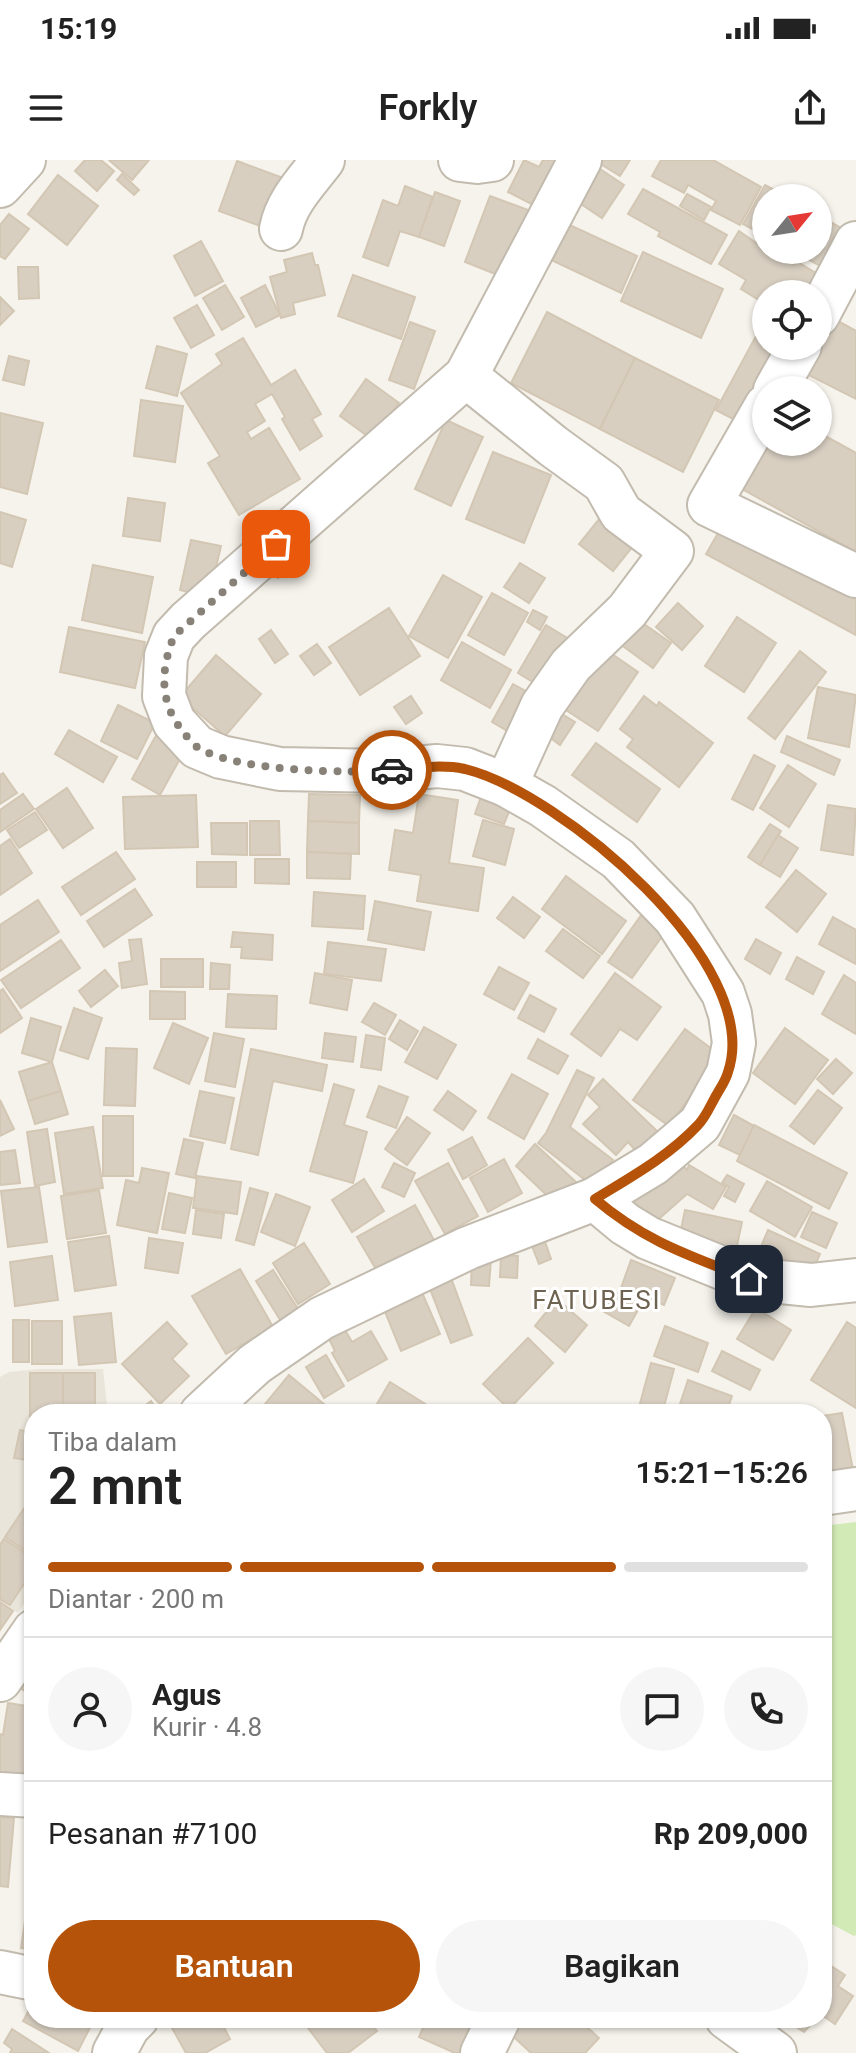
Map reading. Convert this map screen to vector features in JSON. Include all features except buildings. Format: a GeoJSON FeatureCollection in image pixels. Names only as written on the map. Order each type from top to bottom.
{"type":"FeatureCollection","features":[{"type":"Feature","properties":{"kind":"street"},"geometry":{"type":"LineString","coordinates":[[0,186],[24,160]]}},
{"type":"Feature","properties":{"kind":"street"},"geometry":{"type":"LineString","coordinates":[[281,229],[290,204],[323,160]]}},
{"type":"Feature","properties":{"kind":"street"},"geometry":{"type":"LineString","coordinates":[[460,160],[492,160]]}},
{"type":"Feature","properties":{"kind":"street"},"geometry":{"type":"LineString","coordinates":[[212,1404],[255,1364],[322,1318],[468,1248],[595,1199],[653,1164],[700,1124],[728,1073],[734,1043],[723,993],[675,918],[618,859],[543,806],[506,785],[465,769],[437,766],[384,771],[280,769],[221,757],[197,747],[174,722],[164,696],[166,656],[181,628],[466,376],[580,160]]}},
{"type":"Feature","properties":{"kind":"street"},"geometry":{"type":"LineString","coordinates":[[834,309],[856,243]]}},
{"type":"Feature","properties":{"kind":"street"},"geometry":{"type":"LineString","coordinates":[[466,376],[604,483],[621,513],[672,551],[627,611],[571,665],[542,706],[506,785]]}},
{"type":"Feature","properties":{"kind":"street"},"geometry":{"type":"LineString","coordinates":[[752,430],[709,505],[856,576]]}},
{"type":"Feature","properties":{"kind":"street"},"geometry":{"type":"LineString","coordinates":[[595,1199],[648,1238],[749,1279],[811,1285],[856,1280]]}},
{"type":"Feature","properties":{"kind":"street"},"geometry":{"type":"LineString","coordinates":[[832,1493],[856,1489]]}},
{"type":"Feature","properties":{"kind":"street"},"geometry":{"type":"LineString","coordinates":[[0,1680],[24,1645]]}},
{"type":"Feature","properties":{"kind":"street"},"geometry":{"type":"LineString","coordinates":[[0,1794],[24,1795]]}},
{"type":"Feature","properties":{"kind":"street"},"geometry":{"type":"LineString","coordinates":[[0,1972],[24,1977]]}},
{"type":"Feature","properties":{"kind":"street"},"geometry":{"type":"LineString","coordinates":[[114,2053],[127,2028]]}},
{"type":"Feature","properties":{"kind":"street"},"geometry":{"type":"LineString","coordinates":[[482,2053],[494,2028]]}},
{"type":"Feature","properties":{"kind":"street"},"geometry":{"type":"LineString","coordinates":[[741,2028],[775,2053]]}},
{"type":"Feature","properties":{"kind":"shaded area"},"geometry":{"type":"Polygon","coordinates":[[[103,1369],[107,1404],[24,1404],[24,1604],[18,1613],[0,1601],[0,1377],[9,1372],[103,1369]]]}},
{"type":"Feature","properties":{"kind":"green space"},"geometry":{"type":"Polygon","coordinates":[[[856,1522],[854,1936],[832,1924],[832,1525],[856,1522]]]}},
{"type":"Feature","properties":{"kind":"way so far"},"geometry":{"type":"LineString","coordinates":[[276,544],[174,636],[166,656],[163,676],[164,696],[174,722],[197,747],[221,757],[280,769],[392,770]]}},
{"type":"Feature","properties":{"kind":"district","name":"FATUBESI"},"geometry":{"type":"Point","coordinates":[597,1300]}},
{"type":"Feature","properties":{"kind":"route"},"geometry":{"type":"LineString","coordinates":[[392,770],[437,766],[465,769],[506,785],[543,806],[618,859],[675,918],[723,993],[734,1043],[728,1073],[700,1124],[653,1164],[595,1199],[648,1238],[749,1279]]}}]}
